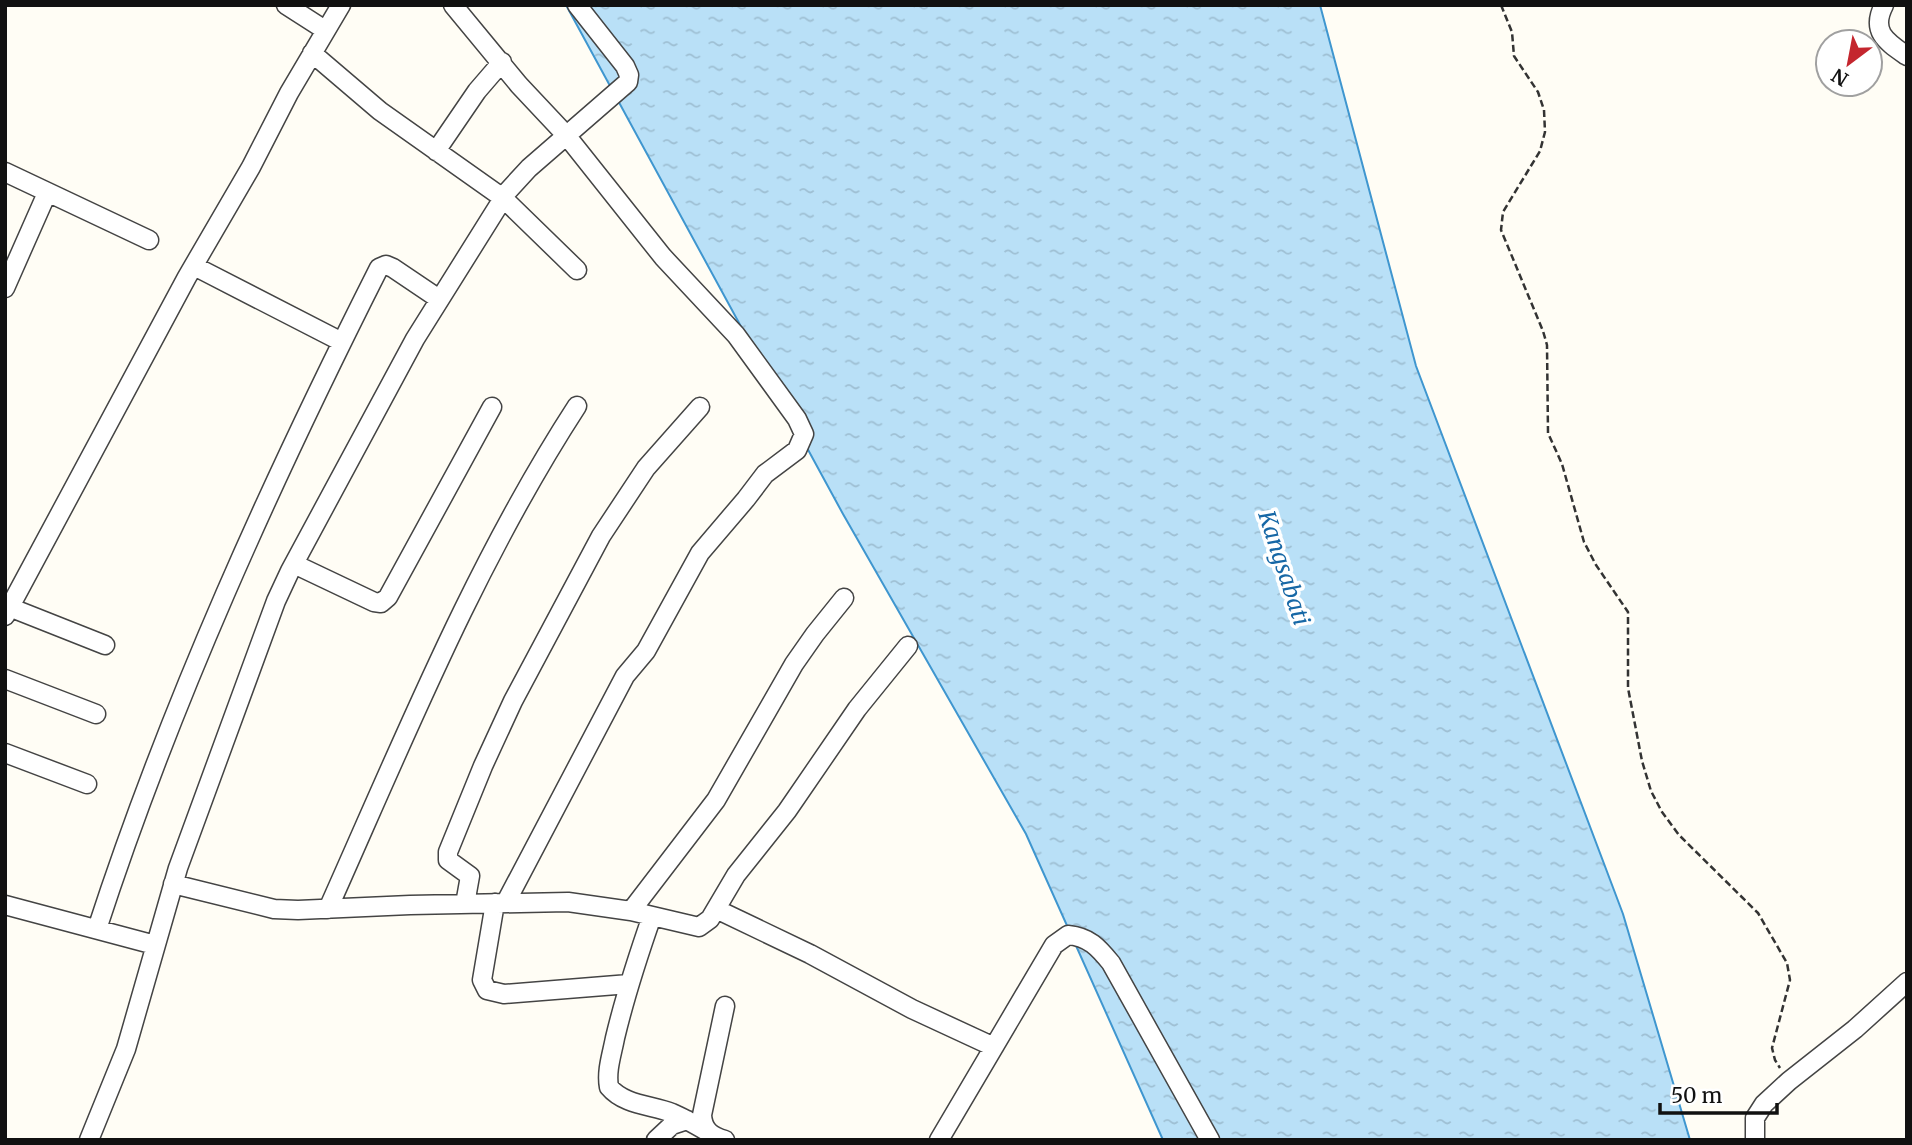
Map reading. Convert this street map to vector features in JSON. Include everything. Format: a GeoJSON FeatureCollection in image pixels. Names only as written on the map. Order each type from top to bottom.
{"type":"FeatureCollection","features":[{"type":"Feature","properties":{"kind":"street"},"geometry":{"type":"LineString","coordinates":[[286,5],[325,30]]}},
{"type":"Feature","properties":{"kind":"street"},"geometry":{"type":"LineString","coordinates":[[105,645],[7,612],[194,266],[341,5]]}},
{"type":"Feature","properties":{"kind":"street"},"geometry":{"type":"LineString","coordinates":[[453,5],[519,85],[566,135],[663,257],[736,335],[782,397],[804,434],[797,450],[765,474],[700,552],[646,651],[618,688],[500,903],[482,980],[487,990],[504,994],[629,984]]}},
{"type":"Feature","properties":{"kind":"street"},"geometry":{"type":"LineString","coordinates":[[89,1140],[126,1049],[173,884],[276,601],[294,564],[439,299],[503,198],[529,168],[628,82],[629,75],[625,66],[577,5]]}},
{"type":"Feature","properties":{"kind":"street"},"geometry":{"type":"LineString","coordinates":[[1884,5],[1879,14],[1878,26],[1882,35],[1907,56]]}},
{"type":"Feature","properties":{"kind":"street"},"geometry":{"type":"LineString","coordinates":[[312,53],[380,111],[503,198],[577,270]]}},
{"type":"Feature","properties":{"kind":"street"},"geometry":{"type":"LineString","coordinates":[[436,151],[477,91],[502,62]]}},
{"type":"Feature","properties":{"kind":"street"},"geometry":{"type":"LineString","coordinates":[[5,172],[149,240]]}},
{"type":"Feature","properties":{"kind":"street"},"geometry":{"type":"LineString","coordinates":[[5,288],[47,193]]}},
{"type":"Feature","properties":{"kind":"street"},"geometry":{"type":"LineString","coordinates":[[194,266],[342,342]]}},
{"type":"Feature","properties":{"kind":"street"},"geometry":{"type":"LineString","coordinates":[[97,929],[124,844],[195,667],[264,507],[342,342],[382,266],[393,268],[439,299]]}},
{"type":"Feature","properties":{"kind":"street"},"geometry":{"type":"LineString","coordinates":[[328,909],[517,503],[577,406]]}},
{"type":"Feature","properties":{"kind":"street"},"geometry":{"type":"LineString","coordinates":[[294,564],[374,602],[382,603],[388,597],[492,407]]}},
{"type":"Feature","properties":{"kind":"street"},"geometry":{"type":"LineString","coordinates":[[466,904],[470,876],[448,860],[449,852],[483,766],[513,701],[626,495],[700,407]]}},
{"type":"Feature","properties":{"kind":"street"},"geometry":{"type":"LineString","coordinates":[[631,911],[716,800],[794,664],[814,634],[844,598]]}},
{"type":"Feature","properties":{"kind":"street"},"geometry":{"type":"LineString","coordinates":[[173,884],[274,909],[568,902],[631,911],[699,927],[709,919],[736,875],[787,811],[857,709],[908,646]]}},
{"type":"Feature","properties":{"kind":"street"},"geometry":{"type":"LineString","coordinates":[[5,679],[96,714]]}},
{"type":"Feature","properties":{"kind":"street"},"geometry":{"type":"LineString","coordinates":[[5,753],[87,785]]}},
{"type":"Feature","properties":{"kind":"street"},"geometry":{"type":"LineString","coordinates":[[5,905],[155,945]]}},
{"type":"Feature","properties":{"kind":"street"},"geometry":{"type":"LineString","coordinates":[[716,909],[994,1047]]}},
{"type":"Feature","properties":{"kind":"street"},"geometry":{"type":"LineString","coordinates":[[652,916],[629,984],[610,1062],[609,1087],[615,1094],[628,1100],[687,1120],[725,1140]]}},
{"type":"Feature","properties":{"kind":"street"},"geometry":{"type":"LineString","coordinates":[[939,1140],[1054,945],[1068,934],[1095,943],[1111,963],[1210,1140]]}},
{"type":"Feature","properties":{"kind":"street"},"geometry":{"type":"LineString","coordinates":[[1755,1140],[1755,1118],[1764,1104],[1907,982]]}},
{"type":"Feature","properties":{"kind":"street"},"geometry":{"type":"LineString","coordinates":[[708,1132],[702,1124],[702,1115],[725,1006]]}},
{"type":"Feature","properties":{"kind":"street"},"geometry":{"type":"LineString","coordinates":[[656,1140],[672,1125],[687,1120]]}},
{"type":"Feature","properties":{"kind":"path"},"geometry":{"type":"LineString","coordinates":[[1501,5],[1512,32],[1514,56],[1538,92],[1544,110],[1545,132],[1540,151],[1503,212],[1501,230],[1547,345],[1548,433],[1562,464],[1584,542],[1595,565],[1628,612],[1628,688],[1651,791],[1679,835],[1758,914],[1787,963],[1790,980],[1772,1048],[1775,1060],[1789,1081]]}},
{"type":"Feature","properties":{"kind":"water","name":"Kangsabati"},"geometry":{"type":"Polygon","coordinates":[[[566,5],[1320,5],[1416,366],[1623,914],[1690,1140],[1163,1140],[1026,834],[843,514],[566,5]]]}}]}
